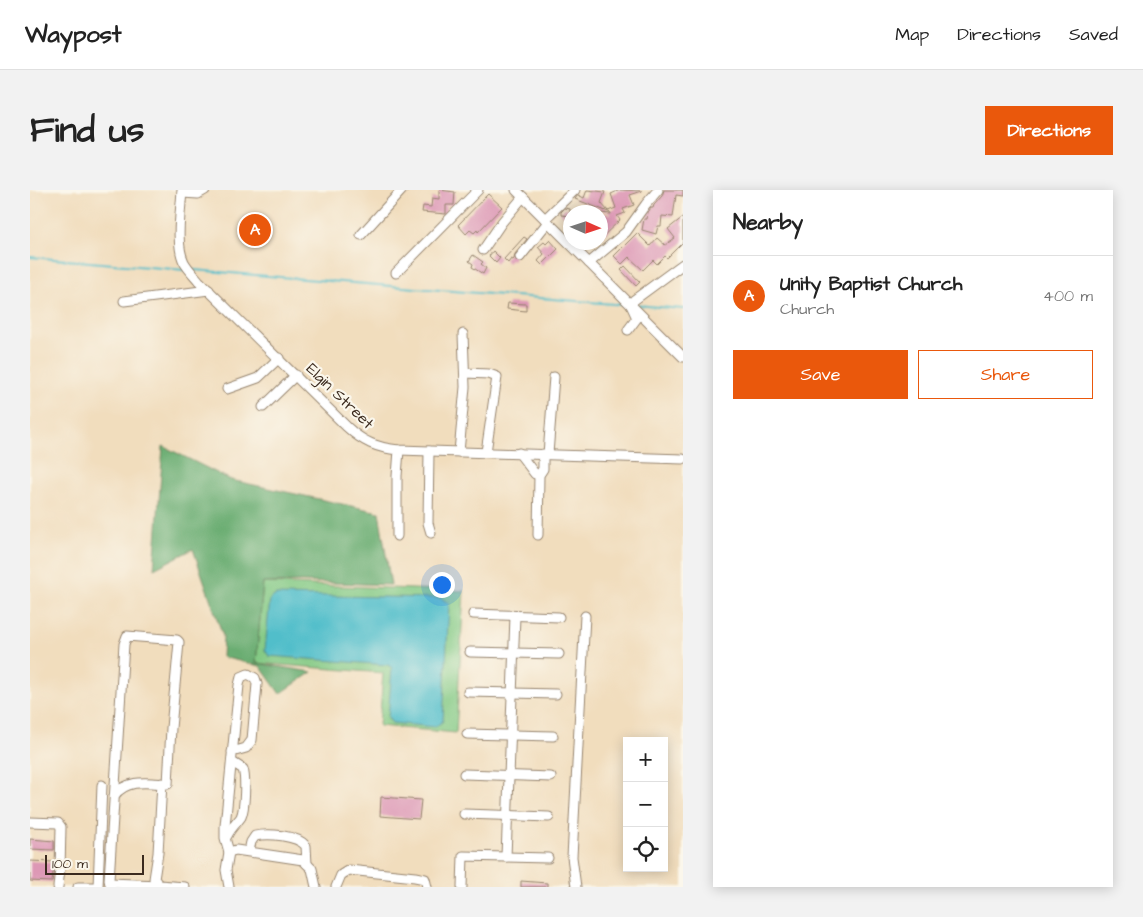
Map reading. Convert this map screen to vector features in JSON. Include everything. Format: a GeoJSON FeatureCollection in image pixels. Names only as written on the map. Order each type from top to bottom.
{"type":"FeatureCollection","features":[{"type":"Feature","properties":{"kind":"street"},"geometry":{"type":"LineString","coordinates":[[182,192],[198,194],[205,190]]}},
{"type":"Feature","properties":{"kind":"street"},"geometry":{"type":"LineString","coordinates":[[361,235],[402,190]]}},
{"type":"Feature","properties":{"kind":"street"},"geometry":{"type":"LineString","coordinates":[[396,273],[478,190]]}},
{"type":"Feature","properties":{"kind":"street"},"geometry":{"type":"LineString","coordinates":[[516,190],[683,357]]}},
{"type":"Feature","properties":{"kind":"street"},"geometry":{"type":"LineString","coordinates":[[520,257],[547,221],[575,190]]}},
{"type":"Feature","properties":{"kind":"street"},"geometry":{"type":"LineString","coordinates":[[589,263],[626,232],[658,190]]}},
{"type":"Feature","properties":{"kind":"street","name":"Elgin Street"},"geometry":{"type":"LineString","coordinates":[[182,192],[181,253],[184,262],[209,290],[364,441],[384,449],[399,450],[683,459]]}},
{"type":"Feature","properties":{"kind":"street"},"geometry":{"type":"LineString","coordinates":[[483,250],[502,222],[523,197]]}},
{"type":"Feature","properties":{"kind":"street"},"geometry":{"type":"LineString","coordinates":[[631,305],[634,300],[683,264]]}},
{"type":"Feature","properties":{"kind":"street"},"geometry":{"type":"LineString","coordinates":[[124,300],[209,290]]}},
{"type":"Feature","properties":{"kind":"street"},"geometry":{"type":"LineString","coordinates":[[628,330],[637,318],[631,305]]}},
{"type":"Feature","properties":{"kind":"street"},"geometry":{"type":"LineString","coordinates":[[459,452],[465,387],[463,334]]}},
{"type":"Feature","properties":{"kind":"street"},"geometry":{"type":"LineString","coordinates":[[227,389],[258,378],[279,358]]}},
{"type":"Feature","properties":{"kind":"street"},"geometry":{"type":"LineString","coordinates":[[465,373],[489,374],[497,377],[486,452]]}},
{"type":"Feature","properties":{"kind":"street"},"geometry":{"type":"LineString","coordinates":[[263,407],[296,375]]}},
{"type":"Feature","properties":{"kind":"street"},"geometry":{"type":"LineString","coordinates":[[538,535],[539,475],[543,469],[554,377]]}},
{"type":"Feature","properties":{"kind":"street"},"geometry":{"type":"LineString","coordinates":[[397,536],[399,450]]}},
{"type":"Feature","properties":{"kind":"street"},"geometry":{"type":"LineString","coordinates":[[429,451],[428,522],[431,534]]}},
{"type":"Feature","properties":{"kind":"street"},"geometry":{"type":"LineString","coordinates":[[519,453],[535,474],[539,475]]}},
{"type":"Feature","properties":{"kind":"street"},"geometry":{"type":"LineString","coordinates":[[473,614],[559,617]]}},
{"type":"Feature","properties":{"kind":"street"},"geometry":{"type":"LineString","coordinates":[[506,857],[515,616]]}},
{"type":"Feature","properties":{"kind":"street"},"geometry":{"type":"LineString","coordinates":[[576,887],[572,857],[585,616]]}},
{"type":"Feature","properties":{"kind":"street"},"geometry":{"type":"LineString","coordinates":[[159,886],[154,879],[179,642],[178,640],[127,636],[124,644],[109,880],[111,885],[185,887]]}},
{"type":"Feature","properties":{"kind":"street"},"geometry":{"type":"LineString","coordinates":[[470,652],[559,654]]}},
{"type":"Feature","properties":{"kind":"street"},"geometry":{"type":"LineString","coordinates":[[229,887],[226,870],[229,852],[225,838],[232,752],[239,685],[241,677],[244,675],[252,676],[257,684],[252,740],[246,748],[232,752]]}},
{"type":"Feature","properties":{"kind":"street"},"geometry":{"type":"LineString","coordinates":[[468,692],[556,694]]}},
{"type":"Feature","properties":{"kind":"street"},"geometry":{"type":"LineString","coordinates":[[467,734],[553,736]]}},
{"type":"Feature","properties":{"kind":"street"},"geometry":{"type":"LineString","coordinates":[[225,838],[230,827],[242,814],[245,782],[243,769],[232,762]]}},
{"type":"Feature","properties":{"kind":"street"},"geometry":{"type":"LineString","coordinates":[[464,774],[551,777]]}},
{"type":"Feature","properties":{"kind":"street"},"geometry":{"type":"LineString","coordinates":[[114,796],[119,789],[129,783],[165,784]]}},
{"type":"Feature","properties":{"kind":"street"},"geometry":{"type":"LineString","coordinates":[[78,887],[98,887],[102,785]]}},
{"type":"Feature","properties":{"kind":"street"},"geometry":{"type":"LineString","coordinates":[[464,814],[549,817]]}},
{"type":"Feature","properties":{"kind":"street"},"geometry":{"type":"LineString","coordinates":[[30,822],[58,823],[61,827],[58,887]]}},
{"type":"Feature","properties":{"kind":"street"},"geometry":{"type":"LineString","coordinates":[[249,851],[255,836],[267,835],[297,838],[306,846],[307,864]]}},
{"type":"Feature","properties":{"kind":"street"},"geometry":{"type":"LineString","coordinates":[[229,852],[236,850],[249,851],[303,860],[312,869],[316,887]]}},
{"type":"Feature","properties":{"kind":"street"},"geometry":{"type":"LineString","coordinates":[[462,887],[464,856],[548,858]]}},
{"type":"Feature","properties":{"kind":"street"},"geometry":{"type":"LineString","coordinates":[[336,887],[341,875],[349,870],[425,879],[428,887]]}},
{"type":"Feature","properties":{"kind":"green space"},"geometry":{"type":"Polygon","coordinates":[[[163,446],[231,480],[379,512],[391,585],[302,582],[263,583],[256,663],[312,672],[280,694],[260,666],[222,657],[223,636],[193,549],[154,569],[163,446]]]}},
{"type":"Feature","properties":{"kind":"green space"},"geometry":{"type":"Polygon","coordinates":[[[263,583],[464,591],[456,733],[379,726],[383,673],[256,663],[263,583]]]}},
{"type":"Feature","properties":{"kind":"water"},"geometry":{"type":"Polygon","coordinates":[[[276,595],[441,598],[449,604],[443,721],[435,727],[392,723],[388,718],[392,668],[388,665],[269,656],[265,650],[270,599],[276,595]]]}},
{"type":"Feature","properties":{"kind":"building"},"geometry":{"type":"Polygon","coordinates":[[[439,190],[455,192],[454,205],[446,205],[446,214],[422,212],[423,206],[431,207],[432,198],[439,199],[439,190]]]}},
{"type":"Feature","properties":{"kind":"building"},"geometry":{"type":"Polygon","coordinates":[[[587,190],[605,192],[601,203],[603,205],[590,205],[575,199],[578,195],[584,198],[587,190]]]}},
{"type":"Feature","properties":{"kind":"building"},"geometry":{"type":"Polygon","coordinates":[[[620,190],[642,191],[630,195],[634,205],[623,209],[625,213],[617,216],[620,220],[608,231],[608,214],[611,213],[608,211],[616,208],[611,194],[620,190]]]}},
{"type":"Feature","properties":{"kind":"building"},"geometry":{"type":"Polygon","coordinates":[[[664,190],[683,190],[683,196],[676,195],[673,217],[662,216],[661,226],[658,226],[656,234],[642,230],[644,219],[647,219],[648,212],[662,196],[664,190]]]}},
{"type":"Feature","properties":{"kind":"building"},"geometry":{"type":"Polygon","coordinates":[[[488,194],[502,207],[478,232],[477,230],[474,233],[470,230],[466,234],[458,225],[488,194]]]}},
{"type":"Feature","properties":{"kind":"building"},"geometry":{"type":"Polygon","coordinates":[[[683,217],[683,242],[667,258],[665,256],[657,264],[653,260],[643,270],[629,257],[622,264],[614,256],[637,233],[650,246],[657,238],[665,245],[675,238],[668,229],[683,217]]]}},
{"type":"Feature","properties":{"kind":"building"},"geometry":{"type":"Polygon","coordinates":[[[524,237],[527,239],[515,254],[514,259],[511,259],[508,263],[504,259],[524,237]]]}},
{"type":"Feature","properties":{"kind":"building"},"geometry":{"type":"Polygon","coordinates":[[[550,240],[558,249],[542,265],[538,261],[544,254],[538,247],[550,240]]]}},
{"type":"Feature","properties":{"kind":"building"},"geometry":{"type":"Polygon","coordinates":[[[493,251],[500,258],[496,263],[489,256],[493,251]]]}},
{"type":"Feature","properties":{"kind":"building"},"geometry":{"type":"Polygon","coordinates":[[[473,255],[483,262],[481,264],[486,268],[483,274],[472,267],[473,264],[469,261],[473,255]]]}},
{"type":"Feature","properties":{"kind":"building"},"geometry":{"type":"Polygon","coordinates":[[[625,266],[640,282],[636,286],[621,270],[625,266]]]}},
{"type":"Feature","properties":{"kind":"building"},"geometry":{"type":"Polygon","coordinates":[[[508,303],[526,304],[526,311],[507,309],[508,303]]]}},
{"type":"Feature","properties":{"kind":"building"},"geometry":{"type":"Polygon","coordinates":[[[381,797],[421,800],[419,819],[380,816],[381,797]]]}},
{"type":"Feature","properties":{"kind":"building"},"geometry":{"type":"Polygon","coordinates":[[[30,839],[54,841],[54,850],[30,849],[30,839]]]}},
{"type":"Feature","properties":{"kind":"building"},"geometry":{"type":"Polygon","coordinates":[[[30,861],[54,862],[52,882],[30,881],[30,861]]]}},
{"type":"Feature","properties":{"kind":"building"},"geometry":{"type":"Polygon","coordinates":[[[521,881],[547,883],[547,887],[521,887],[521,881]]]}},
{"type":"Feature","properties":{"kind":"waterway"},"geometry":{"type":"LineString","coordinates":[[30,257],[185,270]]}},
{"type":"Feature","properties":{"kind":"waterway"},"geometry":{"type":"LineString","coordinates":[[194,270],[626,305]]}},
{"type":"Feature","properties":{"kind":"waterway"},"geometry":{"type":"LineString","coordinates":[[636,305],[683,309]]}},
{"type":"Feature","properties":{"kind":"place","name":"Unity Baptist Church"},"geometry":{"type":"Point","coordinates":[255,230]}}]}
